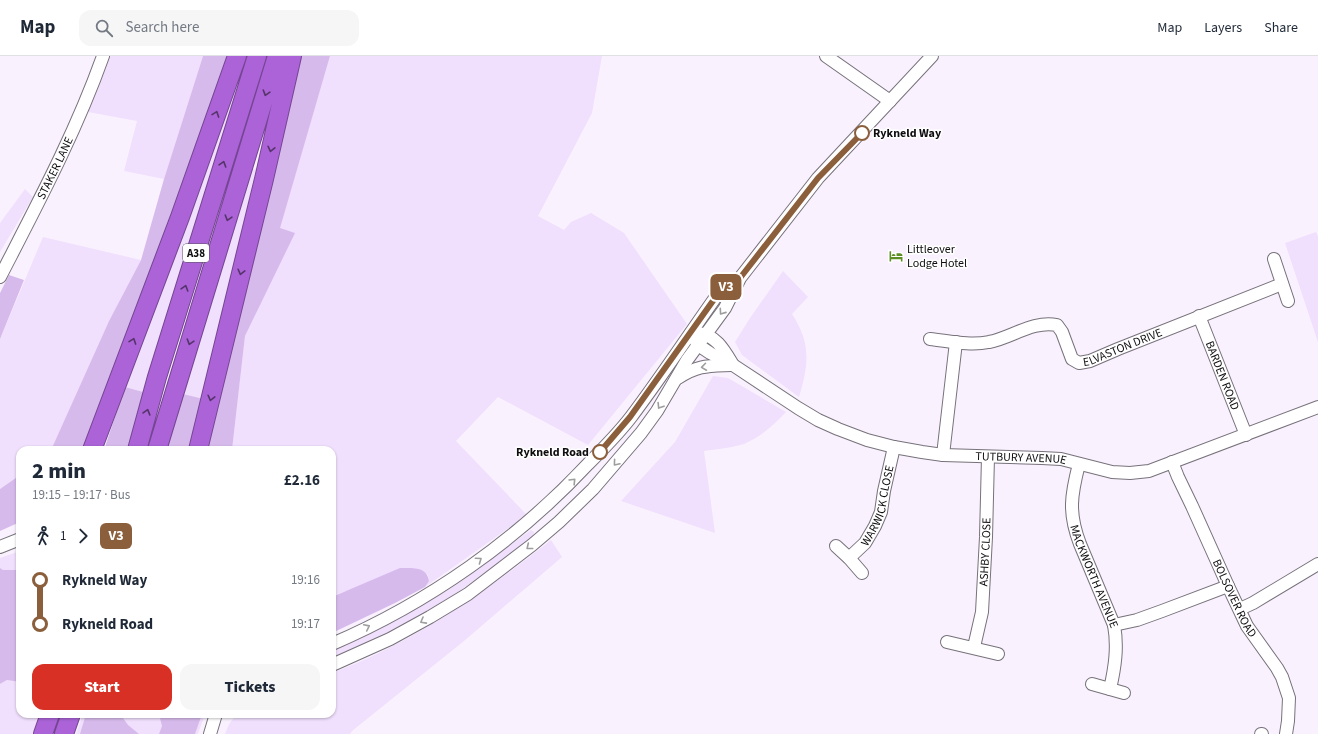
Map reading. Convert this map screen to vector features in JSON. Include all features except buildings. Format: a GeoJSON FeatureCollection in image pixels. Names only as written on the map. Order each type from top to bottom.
{"type":"FeatureCollection","features":[{"type":"Feature","properties":{"kind":"highway"},"geometry":{"type":"LineString","coordinates":[[94,446],[180,218],[237,56]]}},
{"type":"Feature","properties":{"kind":"highway","name":"A38"},"geometry":{"type":"LineString","coordinates":[[138,446],[257,56]]}},
{"type":"Feature","properties":{"kind":"highway","name":"A38"},"geometry":{"type":"LineString","coordinates":[[158,446],[277,56]]}},
{"type":"Feature","properties":{"kind":"highway"},"geometry":{"type":"LineString","coordinates":[[199,446],[264,180],[292,56]]}},
{"type":"Feature","properties":{"kind":"highway"},"geometry":{"type":"LineString","coordinates":[[43,734],[49,718]]}},
{"type":"Feature","properties":{"kind":"highway"},"geometry":{"type":"LineString","coordinates":[[64,734],[70,718]]}},
{"type":"Feature","properties":{"kind":"street","name":"STAKER LANE"},"geometry":{"type":"LineString","coordinates":[[0,277],[78,119],[103,56]]}},
{"type":"Feature","properties":{"kind":"street"},"geometry":{"type":"LineString","coordinates":[[826,56],[890,101]]}},
{"type":"Feature","properties":{"kind":"street"},"geometry":{"type":"LineString","coordinates":[[336,664],[390,639],[468,594],[532,545],[572,510],[604,477],[641,433],[687,360],[725,308],[740,278],[818,178],[932,56]]}},
{"type":"Feature","properties":{"kind":"street"},"geometry":{"type":"LineString","coordinates":[[1274,259],[1288,301]]}},
{"type":"Feature","properties":{"kind":"street"},"geometry":{"type":"LineString","coordinates":[[336,642],[386,618],[457,575],[516,532],[556,498],[607,445],[630,417],[720,291],[740,278]]}},
{"type":"Feature","properties":{"kind":"street","name":"ELVASTON DRIVE"},"geometry":{"type":"LineString","coordinates":[[930,339],[956,342],[988,342],[1036,326],[1052,324],[1057,325],[1062,332],[1072,359],[1079,363],[1090,361],[1282,284]]}},
{"type":"Feature","properties":{"kind":"street","name":"BARDEN ROAD"},"geometry":{"type":"LineString","coordinates":[[1199,316],[1246,435]]}},
{"type":"Feature","properties":{"kind":"street"},"geometry":{"type":"LineString","coordinates":[[691,332],[706,334]]}},
{"type":"Feature","properties":{"kind":"street","name":"TUTBURY AVENUE"},"geometry":{"type":"LineString","coordinates":[[691,332],[698,345],[733,365],[774,393],[818,420],[860,437],[894,447],[943,455],[1061,459],[1112,472],[1130,473],[1149,471],[1318,407]]}},
{"type":"Feature","properties":{"kind":"street","name":"TUTBURY AVENUE"},"geometry":{"type":"LineString","coordinates":[[706,334],[720,345],[733,365]]}},
{"type":"Feature","properties":{"kind":"street"},"geometry":{"type":"LineString","coordinates":[[943,455],[956,342]]}},
{"type":"Feature","properties":{"kind":"street"},"geometry":{"type":"LineString","coordinates":[[677,378],[690,370],[699,367],[733,365]]}},
{"type":"Feature","properties":{"kind":"street","name":"WARWICK CLOSE"},"geometry":{"type":"LineString","coordinates":[[849,558],[865,543],[881,512],[894,447]]}},
{"type":"Feature","properties":{"kind":"street","name":"ASHBY CLOSE"},"geometry":{"type":"LineString","coordinates":[[974,647],[982,612],[988,456]]}},
{"type":"Feature","properties":{"kind":"street","name":"BOLSOVER ROAD"},"geometry":{"type":"LineString","coordinates":[[1172,462],[1228,586],[1248,626],[1282,677],[1289,698],[1286,734]]}},
{"type":"Feature","properties":{"kind":"street","name":"MACKWORTH AVENUE"},"geometry":{"type":"LineString","coordinates":[[1079,464],[1072,500],[1074,526],[1114,625],[1117,637],[1116,656],[1110,689]]}},
{"type":"Feature","properties":{"kind":"street"},"geometry":{"type":"LineString","coordinates":[[0,547],[16,541]]}},
{"type":"Feature","properties":{"kind":"street","name":"WARWICK CLOSE"},"geometry":{"type":"LineString","coordinates":[[836,546],[862,573]]}},
{"type":"Feature","properties":{"kind":"street"},"geometry":{"type":"LineString","coordinates":[[1240,609],[1253,603],[1318,564]]}},
{"type":"Feature","properties":{"kind":"street"},"geometry":{"type":"LineString","coordinates":[[1114,625],[1162,612],[1228,586]]}},
{"type":"Feature","properties":{"kind":"street"},"geometry":{"type":"LineString","coordinates":[[947,642],[974,647],[998,654]]}},
{"type":"Feature","properties":{"kind":"street"},"geometry":{"type":"LineString","coordinates":[[1092,684],[1124,693]]}},
{"type":"Feature","properties":{"kind":"street"},"geometry":{"type":"LineString","coordinates":[[210,734],[216,718]]}},
{"type":"Feature","properties":{"kind":"shaded area"},"geometry":{"type":"Polygon","coordinates":[[[110,56],[203,56],[164,179],[124,171],[137,121],[88,112],[110,56]]]}},
{"type":"Feature","properties":{"kind":"shaded area"},"geometry":{"type":"Polygon","coordinates":[[[203,56],[227,56],[158,253],[86,446],[53,446],[109,321],[141,260],[164,179],[203,56]]]}},
{"type":"Feature","properties":{"kind":"shaded area"},"geometry":{"type":"Polygon","coordinates":[[[299,56],[330,56],[280,228],[295,233],[245,336],[232,446],[204,446],[213,407],[257,248],[285,113],[299,56]]]}},
{"type":"Feature","properties":{"kind":"shaded area"},"geometry":{"type":"Polygon","coordinates":[[[330,56],[602,56],[592,113],[538,216],[564,230],[571,222],[591,213],[624,233],[687,324],[588,445],[498,397],[456,441],[527,515],[425,587],[429,581],[428,575],[422,570],[336,595],[336,446],[232,446],[245,336],[294,233],[279,229],[330,56]]]}},
{"type":"Feature","properties":{"kind":"shaded area"},"geometry":{"type":"Polygon","coordinates":[[[232,89],[237,89],[147,393],[125,387],[232,89]]]}},
{"type":"Feature","properties":{"kind":"shaded area"},"geometry":{"type":"Polygon","coordinates":[[[256,168],[204,399],[183,394],[250,171],[256,168]]]}},
{"type":"Feature","properties":{"kind":"shaded area"},"geometry":{"type":"Polygon","coordinates":[[[25,189],[33,197],[0,252],[0,223],[25,189]]]}},
{"type":"Feature","properties":{"kind":"shaded area"},"geometry":{"type":"Polygon","coordinates":[[[1316,232],[1318,236],[1318,342],[1285,243],[1316,232]]]}},
{"type":"Feature","properties":{"kind":"shaded area"},"geometry":{"type":"Polygon","coordinates":[[[43,237],[141,260],[109,321],[53,446],[16,446],[16,478],[0,489],[0,339],[43,237]]]}},
{"type":"Feature","properties":{"kind":"shaded area"},"geometry":{"type":"Polygon","coordinates":[[[783,271],[808,297],[792,314],[803,335],[806,354],[805,374],[799,397],[742,355],[735,342],[783,271]]]}},
{"type":"Feature","properties":{"kind":"shaded area"},"geometry":{"type":"Polygon","coordinates":[[[9,275],[24,280],[0,339],[0,293],[9,275]]]}},
{"type":"Feature","properties":{"kind":"shaded area"},"geometry":{"type":"Polygon","coordinates":[[[713,376],[728,378],[786,412],[777,422],[756,438],[744,444],[704,451],[715,533],[621,501],[675,442],[713,376]]]}},
{"type":"Feature","properties":{"kind":"shaded area"},"geometry":{"type":"Polygon","coordinates":[[[125,387],[147,393],[128,446],[105,446],[125,387]]]}},
{"type":"Feature","properties":{"kind":"shaded area"},"geometry":{"type":"Polygon","coordinates":[[[183,394],[204,399],[194,446],[167,446],[183,394]]]}},
{"type":"Feature","properties":{"kind":"shaded area"},"geometry":{"type":"Polygon","coordinates":[[[16,478],[16,524],[0,531],[0,489],[16,478]]]}},
{"type":"Feature","properties":{"kind":"shaded area"},"geometry":{"type":"Polygon","coordinates":[[[531,530],[534,532],[533,536],[487,572],[437,605],[386,634],[336,656],[336,648],[361,638],[413,611],[454,586],[531,530]]]}},
{"type":"Feature","properties":{"kind":"shaded area"},"geometry":{"type":"Polygon","coordinates":[[[551,540],[562,557],[464,641],[350,734],[225,734],[229,724],[234,718],[336,718],[336,671],[362,661],[419,632],[474,597],[526,560],[551,540]]]}},
{"type":"Feature","properties":{"kind":"shaded area"},"geometry":{"type":"Polygon","coordinates":[[[16,552],[16,570],[3,570],[0,568],[0,558],[16,552]]]}},
{"type":"Feature","properties":{"kind":"shaded area"},"geometry":{"type":"Polygon","coordinates":[[[0,568],[3,570],[16,570],[16,681],[7,680],[0,684],[0,568]]]}},
{"type":"Feature","properties":{"kind":"shaded area"},"geometry":{"type":"Polygon","coordinates":[[[400,568],[414,568],[422,570],[428,576],[429,581],[425,587],[336,631],[336,595],[400,568]]]}},
{"type":"Feature","properties":{"kind":"shaded area"},"geometry":{"type":"Polygon","coordinates":[[[7,680],[16,681],[16,718],[40,718],[34,734],[0,734],[0,684],[7,680]]]}},
{"type":"Feature","properties":{"kind":"shaded area"},"geometry":{"type":"Polygon","coordinates":[[[82,718],[204,718],[198,734],[76,734],[82,718]]]}},
{"type":"Feature","properties":{"kind":"shaded area"},"geometry":{"type":"Polygon","coordinates":[[[85,718],[123,718],[128,725],[139,734],[80,734],[85,718]]]}},
{"type":"Feature","properties":{"kind":"shaded area"},"geometry":{"type":"Polygon","coordinates":[[[160,718],[201,718],[195,734],[159,734],[162,726],[160,718]]]}},
{"type":"Feature","properties":{"kind":"bus line","name":"V3"},"geometry":{"type":"LineString","coordinates":[[600,452],[630,417],[720,291],[740,278],[818,178],[862,133]]}},
{"type":"Feature","properties":{"kind":"place","name":"Rykneld Way"},"geometry":{"type":"Point","coordinates":[862,133]}},
{"type":"Feature","properties":{"kind":"place","name":"Littleover Lodge Hotel"},"geometry":{"type":"Point","coordinates":[896,256]}},
{"type":"Feature","properties":{"kind":"place","name":"Rykneld Road"},"geometry":{"type":"Point","coordinates":[600,452]}}]}
